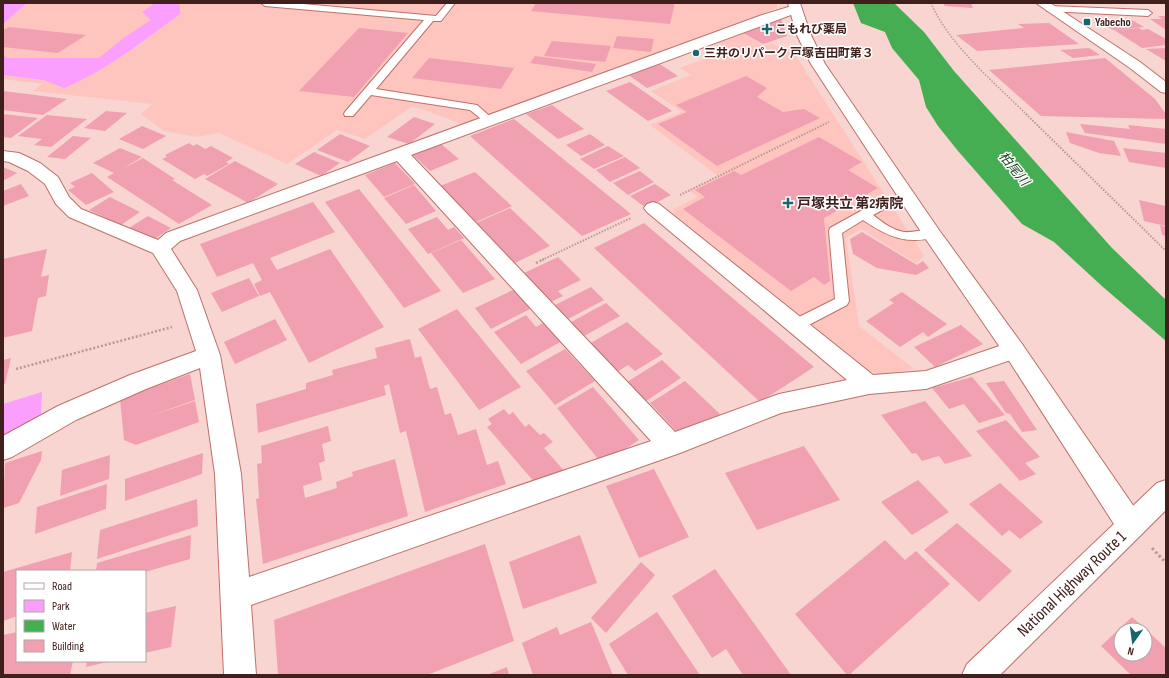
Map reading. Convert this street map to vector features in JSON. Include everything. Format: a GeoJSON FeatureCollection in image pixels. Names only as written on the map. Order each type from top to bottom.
{"type":"FeatureCollection","features":[{"type":"Feature","properties":{"kind":"main road"},"geometry":{"type":"LineString","coordinates":[[160,248],[173,237],[767,18],[795,6],[803,33],[818,64],[932,234],[1014,350],[1131,526]]}},
{"type":"Feature","properties":{"kind":"main road"},"geometry":{"type":"LineString","coordinates":[[1046,6],[1135,65],[1166,89]]}},
{"type":"Feature","properties":{"kind":"main road"},"geometry":{"type":"LineString","coordinates":[[399,153],[513,274],[671,446]]}},
{"type":"Feature","properties":{"kind":"main road"},"geometry":{"type":"LineString","coordinates":[[3,156],[13,157],[34,167],[52,181],[62,200],[75,213],[160,248],[187,290],[209,355],[228,474],[240,675]]}},
{"type":"Feature","properties":{"kind":"main road"},"geometry":{"type":"LineString","coordinates":[[653,208],[869,385]]}},
{"type":"Feature","properties":{"kind":"main road"},"geometry":{"type":"LineString","coordinates":[[236,596],[671,446],[779,404],[869,385],[926,380],[1014,350]]}},
{"type":"Feature","properties":{"kind":"main road"},"geometry":{"type":"LineString","coordinates":[[3,449],[67,413],[138,382],[209,355]]}},
{"type":"Feature","properties":{"kind":"main road","name":"National Highway Route 1"},"geometry":{"type":"LineString","coordinates":[[978,675],[1160,498]]}},
{"type":"Feature","properties":{"kind":"lane"},"geometry":{"type":"LineString","coordinates":[[265,3],[430,19],[438,19],[451,3]]}},
{"type":"Feature","properties":{"kind":"lane"},"geometry":{"type":"LineString","coordinates":[[1046,6],[1148,13]]}},
{"type":"Feature","properties":{"kind":"lane"},"geometry":{"type":"LineString","coordinates":[[349,114],[430,19]]}},
{"type":"Feature","properties":{"kind":"lane"},"geometry":{"type":"LineString","coordinates":[[368,91],[473,107],[488,120]]}},
{"type":"Feature","properties":{"kind":"lane"},"geometry":{"type":"LineString","coordinates":[[796,325],[842,301],[835,231],[883,204],[910,201]]}},
{"type":"Feature","properties":{"kind":"lane"},"geometry":{"type":"LineString","coordinates":[[864,215],[886,230],[904,236],[932,234]]}},
{"type":"Feature","properties":{"kind":"path"},"geometry":{"type":"LineString","coordinates":[[931,3],[950,35],[983,72],[1166,251]]}},
{"type":"Feature","properties":{"kind":"path"},"geometry":{"type":"LineString","coordinates":[[680,195],[830,122],[855,120]]}},
{"type":"Feature","properties":{"kind":"path"},"geometry":{"type":"LineString","coordinates":[[513,274],[653,208]]}},
{"type":"Feature","properties":{"kind":"path"},"geometry":{"type":"LineString","coordinates":[[16,369],[198,320]]}},
{"type":"Feature","properties":{"kind":"shaded area"},"geometry":{"type":"Polygon","coordinates":[[[3,3],[777,3],[777,8],[462,124],[413,106],[365,139],[337,130],[287,164],[219,133],[197,137],[164,131],[141,114],[152,104],[33,91],[42,84],[3,79],[3,3]]]}},
{"type":"Feature","properties":{"kind":"shaded area","name":"戸塚共立 第2病院"},"geometry":{"type":"Polygon","coordinates":[[[740,32],[764,46],[772,43],[796,56],[924,256],[916,263],[861,229],[846,238],[859,326],[914,369],[881,375],[864,369],[673,218],[674,209],[698,197],[689,190],[718,176],[650,125],[682,112],[651,91],[691,75],[680,68],[729,50],[714,41],[740,32]]]}},
{"type":"Feature","properties":{"kind":"green space"},"geometry":{"type":"Polygon","coordinates":[[[3,3],[27,3],[3,24],[3,3]]]}},
{"type":"Feature","properties":{"kind":"green space"},"geometry":{"type":"Polygon","coordinates":[[[155,3],[173,3],[180,5],[180,14],[110,64],[80,81],[64,88],[43,80],[3,75],[3,56],[8,58],[99,58],[125,37],[151,20],[142,12],[155,3]]]}},
{"type":"Feature","properties":{"kind":"green space"},"geometry":{"type":"Polygon","coordinates":[[[42,392],[41,416],[3,437],[3,404],[42,392]]]}},
{"type":"Feature","properties":{"kind":"water","name":"柏尾川"},"geometry":{"type":"Polygon","coordinates":[[[853,3],[894,3],[924,32],[954,71],[1112,248],[1166,300],[1166,341],[1103,287],[1054,242],[1022,224],[938,126],[926,107],[919,80],[892,48],[885,32],[861,23],[853,3]]]}},
{"type":"Feature","properties":{"kind":"building"},"geometry":{"type":"Polygon","coordinates":[[[536,3],[675,3],[670,24],[531,11],[536,3]]]}},
{"type":"Feature","properties":{"kind":"building"},"geometry":{"type":"Polygon","coordinates":[[[943,3],[971,3],[973,8],[945,6],[943,3]]]}},
{"type":"Feature","properties":{"kind":"building"},"geometry":{"type":"Polygon","coordinates":[[[1158,16],[1166,16],[1166,30],[1150,19],[1162,19],[1158,16]]]}},
{"type":"Feature","properties":{"kind":"building"},"geometry":{"type":"Polygon","coordinates":[[[781,19],[787,36],[763,44],[741,32],[781,19]]]}},
{"type":"Feature","properties":{"kind":"building"},"geometry":{"type":"Polygon","coordinates":[[[1130,19],[1144,27],[1113,30],[1100,22],[1130,19]]]}},
{"type":"Feature","properties":{"kind":"building"},"geometry":{"type":"Polygon","coordinates":[[[1049,23],[1079,44],[977,51],[956,35],[1024,28],[1018,24],[1049,23]]]}},
{"type":"Feature","properties":{"kind":"building"},"geometry":{"type":"Polygon","coordinates":[[[9,27],[86,35],[58,53],[3,47],[3,30],[9,27]]]}},
{"type":"Feature","properties":{"kind":"building"},"geometry":{"type":"Polygon","coordinates":[[[359,28],[408,33],[354,97],[299,91],[359,28]]]}},
{"type":"Feature","properties":{"kind":"building"},"geometry":{"type":"Polygon","coordinates":[[[1139,28],[1142,30],[1148,29],[1166,39],[1166,45],[1142,48],[1114,30],[1139,28]]]}},
{"type":"Feature","properties":{"kind":"building"},"geometry":{"type":"Polygon","coordinates":[[[617,36],[654,39],[651,52],[613,48],[617,36]]]}},
{"type":"Feature","properties":{"kind":"building"},"geometry":{"type":"Polygon","coordinates":[[[552,41],[611,46],[605,62],[544,56],[552,41]]]}},
{"type":"Feature","properties":{"kind":"building"},"geometry":{"type":"Polygon","coordinates":[[[1089,48],[1100,55],[1073,58],[1060,50],[1089,48]]]}},
{"type":"Feature","properties":{"kind":"building"},"geometry":{"type":"Polygon","coordinates":[[[1166,48],[1166,61],[1146,49],[1166,48]]]}},
{"type":"Feature","properties":{"kind":"building"},"geometry":{"type":"Polygon","coordinates":[[[535,56],[596,64],[592,72],[530,63],[535,56]]]}},
{"type":"Feature","properties":{"kind":"building"},"geometry":{"type":"Polygon","coordinates":[[[429,58],[514,68],[501,89],[412,78],[429,58]]]}},
{"type":"Feature","properties":{"kind":"building"},"geometry":{"type":"Polygon","coordinates":[[[1105,58],[1155,99],[1166,114],[1166,119],[1041,116],[989,70],[1105,58]]]}},
{"type":"Feature","properties":{"kind":"building"},"geometry":{"type":"Polygon","coordinates":[[[658,63],[678,76],[647,88],[627,74],[658,63]]]}},
{"type":"Feature","properties":{"kind":"building"},"geometry":{"type":"Polygon","coordinates":[[[746,76],[767,88],[757,97],[783,112],[804,109],[820,118],[717,166],[658,124],[687,112],[676,105],[746,76]]]}},
{"type":"Feature","properties":{"kind":"building"},"geometry":{"type":"Polygon","coordinates":[[[630,82],[672,111],[648,121],[606,91],[630,82]]]}},
{"type":"Feature","properties":{"kind":"building"},"geometry":{"type":"Polygon","coordinates":[[[3,91],[67,99],[43,115],[3,110],[3,91]]]}},
{"type":"Feature","properties":{"kind":"building"},"geometry":{"type":"Polygon","coordinates":[[[552,105],[584,129],[558,139],[526,114],[552,105]]]}},
{"type":"Feature","properties":{"kind":"building"},"geometry":{"type":"Polygon","coordinates":[[[106,111],[127,113],[105,131],[84,128],[106,111]]]}},
{"type":"Feature","properties":{"kind":"building"},"geometry":{"type":"Polygon","coordinates":[[[3,114],[38,118],[11,138],[3,137],[3,114]]]}},
{"type":"Feature","properties":{"kind":"building"},"geometry":{"type":"Polygon","coordinates":[[[47,115],[87,119],[51,147],[34,145],[42,139],[18,136],[47,115]]]}},
{"type":"Feature","properties":{"kind":"building"},"geometry":{"type":"Polygon","coordinates":[[[414,117],[435,124],[409,144],[387,137],[414,117]]]}},
{"type":"Feature","properties":{"kind":"building"},"geometry":{"type":"Polygon","coordinates":[[[514,119],[631,214],[582,236],[470,136],[514,119]]]}},
{"type":"Feature","properties":{"kind":"building"},"geometry":{"type":"Polygon","coordinates":[[[1080,124],[1130,129],[1128,125],[1166,129],[1166,144],[1085,133],[1080,124]]]}},
{"type":"Feature","properties":{"kind":"building"},"geometry":{"type":"Polygon","coordinates":[[[142,126],[166,136],[143,149],[119,139],[142,126]]]}},
{"type":"Feature","properties":{"kind":"building"},"geometry":{"type":"Polygon","coordinates":[[[1066,132],[1114,141],[1121,156],[1099,153],[1070,143],[1066,132]]]}},
{"type":"Feature","properties":{"kind":"building"},"geometry":{"type":"Polygon","coordinates":[[[340,134],[370,146],[348,162],[317,150],[340,134]]]}},
{"type":"Feature","properties":{"kind":"building"},"geometry":{"type":"Polygon","coordinates":[[[590,134],[605,145],[581,156],[566,145],[590,134]]]}},
{"type":"Feature","properties":{"kind":"building"},"geometry":{"type":"Polygon","coordinates":[[[73,136],[91,138],[65,159],[47,157],[73,136]]]}},
{"type":"Feature","properties":{"kind":"building"},"geometry":{"type":"Polygon","coordinates":[[[819,137],[862,162],[848,170],[878,188],[824,218],[830,281],[824,285],[814,277],[791,291],[683,209],[705,197],[695,190],[734,171],[741,175],[819,137]]]}},
{"type":"Feature","properties":{"kind":"building"},"geometry":{"type":"Polygon","coordinates":[[[189,143],[193,146],[197,144],[205,149],[211,146],[233,158],[226,162],[229,164],[207,176],[204,174],[195,179],[162,159],[167,157],[165,155],[189,143]]]}},
{"type":"Feature","properties":{"kind":"building"},"geometry":{"type":"Polygon","coordinates":[[[441,144],[459,159],[430,171],[413,155],[441,144]]]}},
{"type":"Feature","properties":{"kind":"building"},"geometry":{"type":"Polygon","coordinates":[[[608,146],[624,156],[594,169],[580,159],[608,146]]]}},
{"type":"Feature","properties":{"kind":"building"},"geometry":{"type":"Polygon","coordinates":[[[120,148],[142,157],[122,169],[143,158],[175,179],[172,180],[212,205],[179,224],[107,177],[114,173],[93,163],[120,148]]]}},
{"type":"Feature","properties":{"kind":"building"},"geometry":{"type":"Polygon","coordinates":[[[1123,148],[1166,153],[1166,168],[1129,162],[1123,148]]]}},
{"type":"Feature","properties":{"kind":"building"},"geometry":{"type":"Polygon","coordinates":[[[314,152],[340,163],[321,176],[295,164],[314,152]]]}},
{"type":"Feature","properties":{"kind":"building"},"geometry":{"type":"Polygon","coordinates":[[[625,157],[640,168],[610,182],[596,170],[625,157]]]}},
{"type":"Feature","properties":{"kind":"building"},"geometry":{"type":"Polygon","coordinates":[[[235,161],[278,184],[248,203],[205,179],[235,161]]]}},
{"type":"Feature","properties":{"kind":"building"},"geometry":{"type":"Polygon","coordinates":[[[395,163],[415,184],[384,197],[365,175],[395,163]]]}},
{"type":"Feature","properties":{"kind":"building"},"geometry":{"type":"Polygon","coordinates":[[[3,167],[17,173],[3,181],[3,167]]]}},
{"type":"Feature","properties":{"kind":"building"},"geometry":{"type":"Polygon","coordinates":[[[640,171],[654,182],[628,195],[613,183],[640,171]]]}},
{"type":"Feature","properties":{"kind":"building"},"geometry":{"type":"Polygon","coordinates":[[[475,172],[512,206],[476,222],[440,186],[475,172]]]}},
{"type":"Feature","properties":{"kind":"building"},"geometry":{"type":"Polygon","coordinates":[[[92,173],[114,192],[86,205],[68,190],[75,187],[70,183],[92,173]]]}},
{"type":"Feature","properties":{"kind":"building"},"geometry":{"type":"Polygon","coordinates":[[[21,184],[29,196],[3,206],[3,191],[21,184]]]}},
{"type":"Feature","properties":{"kind":"building"},"geometry":{"type":"Polygon","coordinates":[[[655,184],[671,195],[646,208],[630,196],[655,184]]]}},
{"type":"Feature","properties":{"kind":"building"},"geometry":{"type":"Polygon","coordinates":[[[414,185],[436,211],[406,224],[384,198],[414,185]]]}},
{"type":"Feature","properties":{"kind":"building"},"geometry":{"type":"Polygon","coordinates":[[[359,189],[441,291],[404,308],[325,202],[359,189]]]}},
{"type":"Feature","properties":{"kind":"building"},"geometry":{"type":"Polygon","coordinates":[[[110,197],[140,212],[121,225],[89,210],[110,197]]]}},
{"type":"Feature","properties":{"kind":"building"},"geometry":{"type":"Polygon","coordinates":[[[1139,200],[1166,206],[1166,226],[1144,221],[1139,200]]]}},
{"type":"Feature","properties":{"kind":"building"},"geometry":{"type":"Polygon","coordinates":[[[313,202],[335,232],[270,258],[277,270],[330,249],[384,327],[309,363],[270,292],[260,296],[254,284],[262,280],[253,263],[217,277],[200,244],[313,202]]]}},
{"type":"Feature","properties":{"kind":"building"},"geometry":{"type":"Polygon","coordinates":[[[510,208],[550,246],[515,263],[476,223],[510,208]]]}},
{"type":"Feature","properties":{"kind":"building"},"geometry":{"type":"Polygon","coordinates":[[[148,216],[171,228],[153,240],[129,228],[148,216]]]}},
{"type":"Feature","properties":{"kind":"building"},"geometry":{"type":"Polygon","coordinates":[[[437,217],[448,230],[454,227],[464,238],[428,254],[408,229],[437,217]]]}},
{"type":"Feature","properties":{"kind":"building"},"geometry":{"type":"Polygon","coordinates":[[[644,223],[814,367],[760,402],[594,248],[644,223]]]}},
{"type":"Feature","properties":{"kind":"building"},"geometry":{"type":"Polygon","coordinates":[[[1160,225],[1166,227],[1166,236],[1162,235],[1160,225]]]}},
{"type":"Feature","properties":{"kind":"building"},"geometry":{"type":"Polygon","coordinates":[[[862,232],[917,265],[923,261],[929,268],[916,275],[877,268],[853,254],[850,239],[862,232]]]}},
{"type":"Feature","properties":{"kind":"building"},"geometry":{"type":"Polygon","coordinates":[[[461,240],[495,279],[463,293],[431,253],[461,240]]]}},
{"type":"Feature","properties":{"kind":"building"},"geometry":{"type":"Polygon","coordinates":[[[47,249],[41,277],[49,275],[46,296],[38,298],[32,331],[3,338],[3,259],[47,249]]]}},
{"type":"Feature","properties":{"kind":"building"},"geometry":{"type":"Polygon","coordinates":[[[558,257],[581,280],[558,291],[563,296],[551,302],[524,273],[558,257]]]}},
{"type":"Feature","properties":{"kind":"building"},"geometry":{"type":"Polygon","coordinates":[[[249,278],[259,296],[222,312],[211,293],[249,278]]]}},
{"type":"Feature","properties":{"kind":"building"},"geometry":{"type":"Polygon","coordinates":[[[591,287],[604,300],[568,319],[555,305],[591,287]]]}},
{"type":"Feature","properties":{"kind":"building"},"geometry":{"type":"Polygon","coordinates":[[[515,289],[532,308],[491,329],[475,308],[515,289]]]}},
{"type":"Feature","properties":{"kind":"building"},"geometry":{"type":"Polygon","coordinates":[[[902,292],[947,324],[928,337],[923,332],[900,347],[866,321],[894,303],[889,300],[902,292]]]}},
{"type":"Feature","properties":{"kind":"building"},"geometry":{"type":"Polygon","coordinates":[[[606,303],[620,316],[584,336],[571,322],[606,303]]]}},
{"type":"Feature","properties":{"kind":"building"},"geometry":{"type":"Polygon","coordinates":[[[457,309],[521,387],[479,410],[418,329],[457,309]]]}},
{"type":"Feature","properties":{"kind":"building"},"geometry":{"type":"Polygon","coordinates":[[[526,315],[536,327],[545,322],[562,341],[521,364],[494,332],[526,315]]]}},
{"type":"Feature","properties":{"kind":"building"},"geometry":{"type":"Polygon","coordinates":[[[275,319],[287,340],[235,364],[224,342],[275,319]]]}},
{"type":"Feature","properties":{"kind":"building"},"geometry":{"type":"Polygon","coordinates":[[[627,322],[663,354],[635,371],[628,365],[617,372],[589,344],[627,322]]]}},
{"type":"Feature","properties":{"kind":"building"},"geometry":{"type":"Polygon","coordinates":[[[961,325],[983,344],[935,367],[914,347],[961,325]]]}},
{"type":"Feature","properties":{"kind":"building"},"geometry":{"type":"Polygon","coordinates":[[[410,339],[415,358],[421,356],[430,389],[437,387],[445,415],[451,413],[458,435],[476,429],[487,465],[498,461],[506,484],[425,512],[406,431],[400,433],[389,384],[384,386],[386,395],[258,433],[256,404],[306,389],[306,383],[333,375],[332,370],[377,358],[375,348],[410,339]]]}},
{"type":"Feature","properties":{"kind":"building"},"geometry":{"type":"Polygon","coordinates":[[[565,349],[595,381],[555,405],[526,371],[565,349]]]}},
{"type":"Feature","properties":{"kind":"building"},"geometry":{"type":"Polygon","coordinates":[[[11,358],[5,384],[3,384],[3,360],[11,358]]]}},
{"type":"Feature","properties":{"kind":"building"},"geometry":{"type":"Polygon","coordinates":[[[662,360],[681,378],[646,401],[627,382],[662,360]]]}},
{"type":"Feature","properties":{"kind":"building"},"geometry":{"type":"Polygon","coordinates":[[[190,374],[195,400],[147,417],[195,401],[199,422],[136,445],[124,440],[120,399],[190,374]]]}},
{"type":"Feature","properties":{"kind":"building"},"geometry":{"type":"Polygon","coordinates":[[[972,377],[1005,415],[979,423],[964,404],[949,409],[932,388],[972,377]]]}},
{"type":"Feature","properties":{"kind":"building"},"geometry":{"type":"Polygon","coordinates":[[[685,381],[720,414],[706,424],[678,433],[650,403],[685,381]]]}},
{"type":"Feature","properties":{"kind":"building"},"geometry":{"type":"Polygon","coordinates":[[[1004,381],[1037,430],[1022,432],[1010,414],[1006,413],[986,383],[1004,381]]]}},
{"type":"Feature","properties":{"kind":"building"},"geometry":{"type":"Polygon","coordinates":[[[593,387],[639,440],[602,464],[557,408],[593,387]]]}},
{"type":"Feature","properties":{"kind":"building"},"geometry":{"type":"Polygon","coordinates":[[[925,401],[972,456],[945,464],[939,456],[922,461],[916,453],[912,454],[881,415],[925,401]]]}},
{"type":"Feature","properties":{"kind":"building"},"geometry":{"type":"Polygon","coordinates":[[[504,409],[509,415],[513,412],[525,427],[529,424],[540,435],[544,433],[553,442],[544,448],[567,474],[536,484],[487,427],[492,424],[488,419],[504,409]]]}},
{"type":"Feature","properties":{"kind":"building"},"geometry":{"type":"Polygon","coordinates":[[[1006,420],[1040,457],[1025,463],[1036,474],[1020,481],[976,431],[1006,420]]]}},
{"type":"Feature","properties":{"kind":"building"},"geometry":{"type":"Polygon","coordinates":[[[328,426],[331,441],[322,444],[325,461],[319,463],[322,480],[303,486],[305,498],[337,488],[336,482],[353,476],[352,472],[395,459],[408,516],[263,564],[256,499],[259,498],[257,464],[262,463],[261,446],[328,426]]]}},
{"type":"Feature","properties":{"kind":"building"},"geometry":{"type":"Polygon","coordinates":[[[804,446],[840,500],[757,530],[725,473],[804,446]]]}},
{"type":"Feature","properties":{"kind":"building"},"geometry":{"type":"Polygon","coordinates":[[[42,451],[41,460],[19,503],[3,508],[5,463],[42,451]]]}},
{"type":"Feature","properties":{"kind":"building"},"geometry":{"type":"Polygon","coordinates":[[[203,453],[202,474],[125,501],[125,479],[203,453]]]}},
{"type":"Feature","properties":{"kind":"building"},"geometry":{"type":"Polygon","coordinates":[[[110,455],[109,479],[60,496],[62,470],[110,455]]]}},
{"type":"Feature","properties":{"kind":"building"},"geometry":{"type":"Polygon","coordinates":[[[654,469],[689,537],[639,558],[606,486],[654,469]]]}},
{"type":"Feature","properties":{"kind":"building"},"geometry":{"type":"Polygon","coordinates":[[[918,480],[949,512],[912,535],[881,502],[918,480]]]}},
{"type":"Feature","properties":{"kind":"building"},"geometry":{"type":"Polygon","coordinates":[[[1000,483],[1043,522],[1020,539],[1009,530],[1002,536],[969,504],[1000,483]]]}},
{"type":"Feature","properties":{"kind":"building"},"geometry":{"type":"Polygon","coordinates":[[[107,484],[106,509],[35,534],[37,507],[107,484]]]}},
{"type":"Feature","properties":{"kind":"building"},"geometry":{"type":"Polygon","coordinates":[[[197,499],[198,526],[97,559],[100,530],[197,499]]]}},
{"type":"Feature","properties":{"kind":"building"},"geometry":{"type":"Polygon","coordinates":[[[957,523],[1012,571],[979,602],[924,550],[957,523]]]}},
{"type":"Feature","properties":{"kind":"building"},"geometry":{"type":"Polygon","coordinates":[[[191,535],[190,559],[146,572],[146,570],[96,570],[97,563],[191,535]]]}},
{"type":"Feature","properties":{"kind":"building"},"geometry":{"type":"Polygon","coordinates":[[[580,535],[597,583],[523,609],[509,562],[580,535]]]}},
{"type":"Feature","properties":{"kind":"building"},"geometry":{"type":"Polygon","coordinates":[[[885,540],[905,560],[916,551],[950,584],[849,675],[847,675],[795,614],[885,540]]]}},
{"type":"Feature","properties":{"kind":"building"},"geometry":{"type":"Polygon","coordinates":[[[485,544],[514,641],[427,675],[278,675],[274,620],[485,544]]]}},
{"type":"Feature","properties":{"kind":"building"},"geometry":{"type":"Polygon","coordinates":[[[72,552],[70,570],[16,570],[16,616],[3,621],[3,572],[72,552]]]}},
{"type":"Feature","properties":{"kind":"building"},"geometry":{"type":"Polygon","coordinates":[[[641,562],[655,575],[606,633],[591,618],[641,562]]]}},
{"type":"Feature","properties":{"kind":"building"},"geometry":{"type":"Polygon","coordinates":[[[715,569],[791,675],[743,675],[726,649],[712,658],[672,596],[715,569]]]}},
{"type":"Feature","properties":{"kind":"building"},"geometry":{"type":"Polygon","coordinates":[[[176,606],[171,647],[146,653],[146,613],[176,606]]]}},
{"type":"Feature","properties":{"kind":"building"},"geometry":{"type":"Polygon","coordinates":[[[657,612],[700,675],[628,675],[609,644],[657,612]]]}},
{"type":"Feature","properties":{"kind":"building"},"geometry":{"type":"Polygon","coordinates":[[[1132,617],[1137,622],[1127,622],[1132,617]]]}},
{"type":"Feature","properties":{"kind":"building"},"geometry":{"type":"Polygon","coordinates":[[[591,622],[613,675],[533,675],[522,643],[557,627],[560,635],[591,622]]]}},
{"type":"Feature","properties":{"kind":"building"},"geometry":{"type":"Polygon","coordinates":[[[16,632],[16,662],[73,662],[70,675],[3,675],[3,635],[16,632]]]}},
{"type":"Feature","properties":{"kind":"building"},"geometry":{"type":"Polygon","coordinates":[[[1113,635],[1113,658],[1101,646],[1113,635]]]}},
{"type":"Feature","properties":{"kind":"building"},"geometry":{"type":"Polygon","coordinates":[[[1153,636],[1166,648],[1166,675],[1131,675],[1118,662],[1153,662],[1153,636]]]}},
{"type":"Feature","properties":{"kind":"building"},"geometry":{"type":"Polygon","coordinates":[[[87,662],[107,662],[86,667],[87,662]]]}},
{"type":"Feature","properties":{"kind":"building"},"geometry":{"type":"Polygon","coordinates":[[[507,667],[509,675],[487,675],[507,667]]]}},
{"type":"Feature","properties":{"kind":"place","name":"Yabecho"},"geometry":{"type":"Point","coordinates":[1087,22]}},
{"type":"Feature","properties":{"kind":"place","name":"こもれび薬局"},"geometry":{"type":"Point","coordinates":[767,29]}},
{"type":"Feature","properties":{"kind":"place","name":"三井のリパーク 戸塚吉田町第３"},"geometry":{"type":"Point","coordinates":[696,53]}},
{"type":"Feature","properties":{"kind":"place","name":"戸塚共立 第2病院"},"geometry":{"type":"Point","coordinates":[788,203]}}]}
